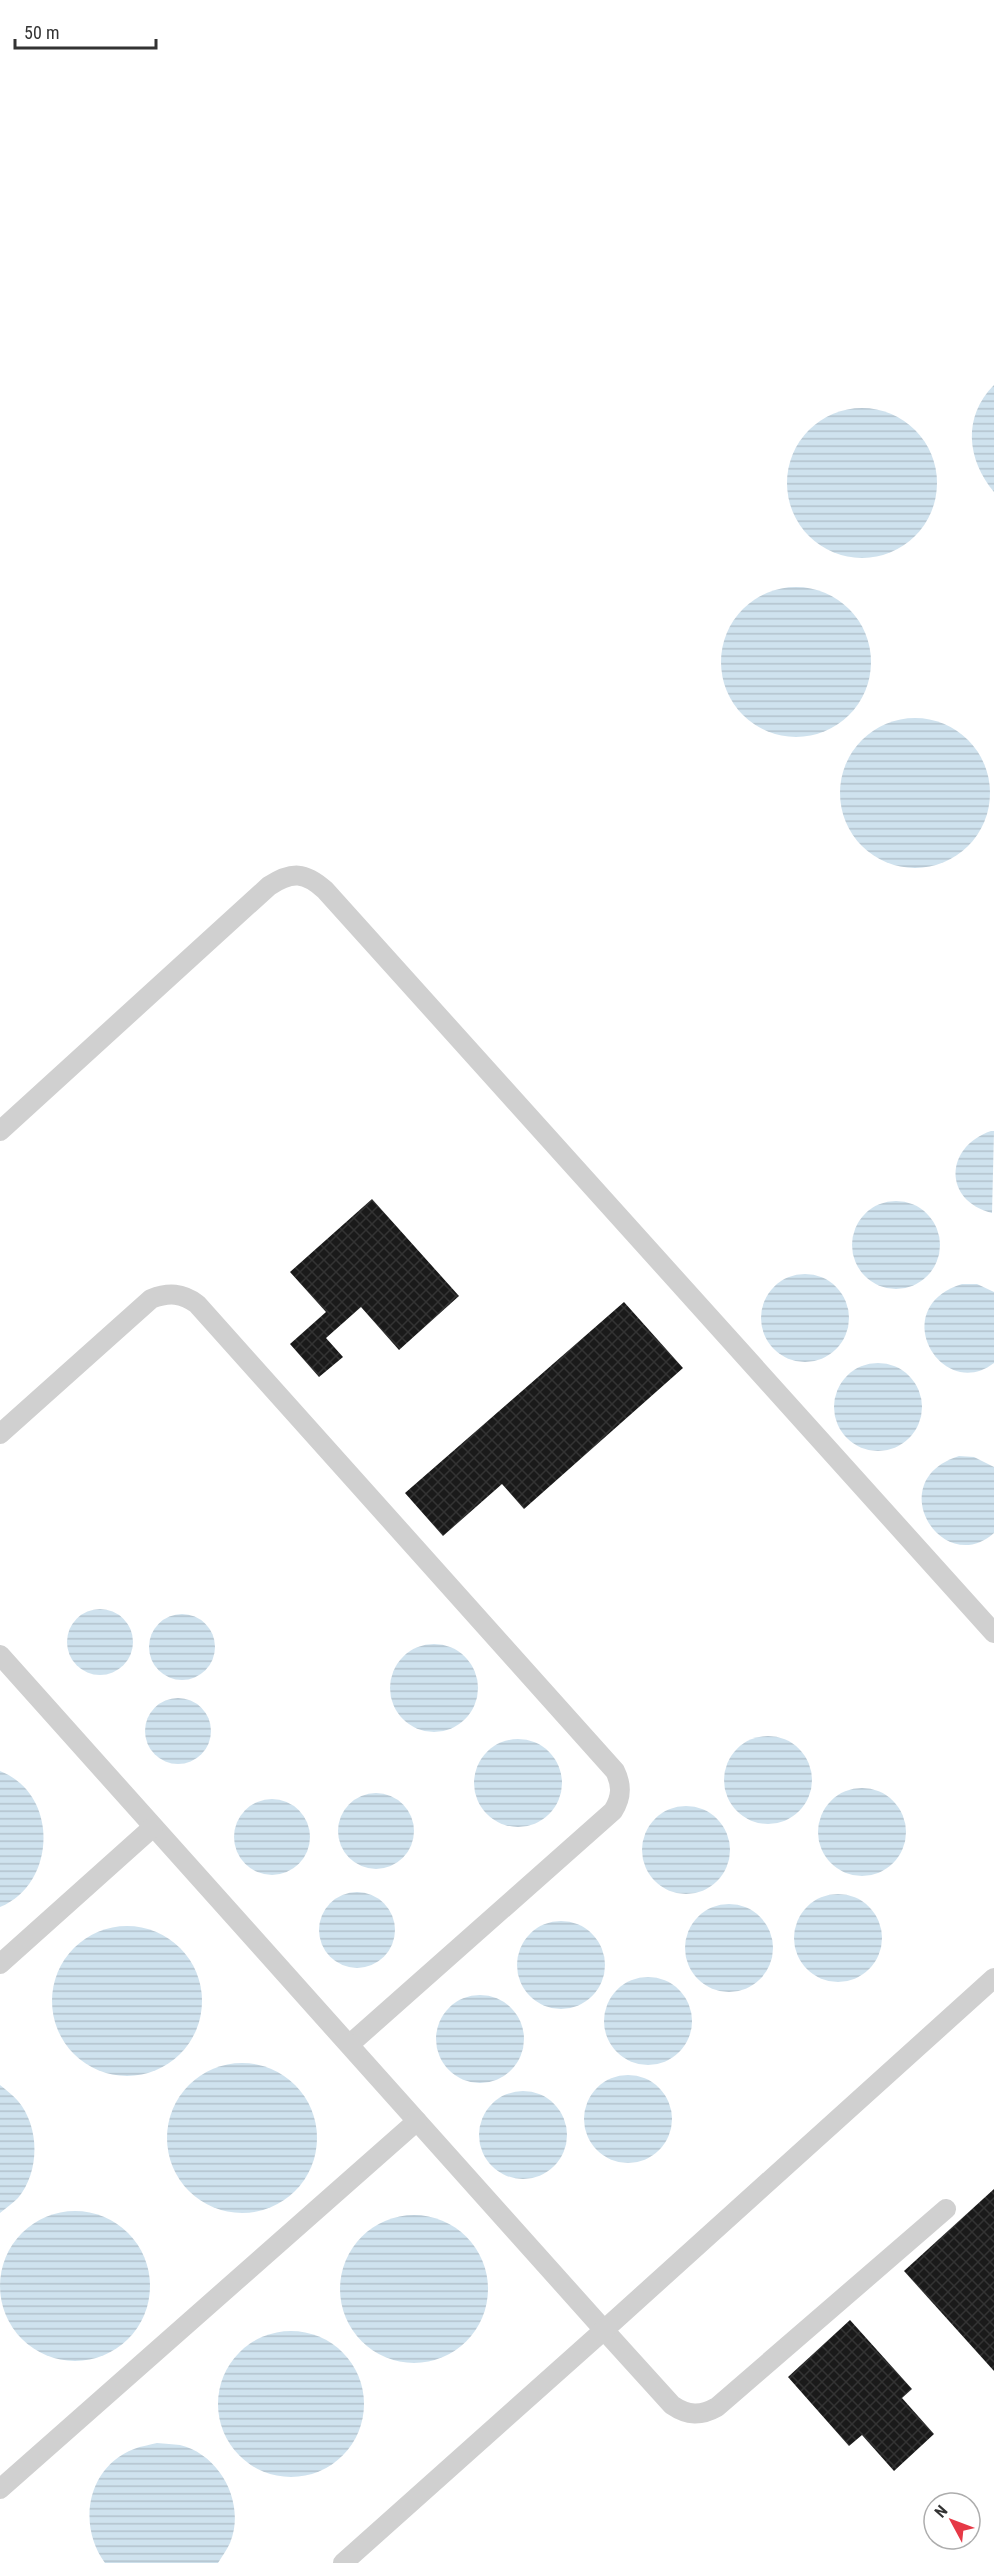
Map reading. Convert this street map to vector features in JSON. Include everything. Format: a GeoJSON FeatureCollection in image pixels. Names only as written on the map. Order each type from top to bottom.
{"type":"FeatureCollection","features":[{"type":"Feature","properties":{"kind":"lane"},"geometry":{"type":"LineString","coordinates":[[0,1131],[269,886],[282,877],[298,875],[313,879],[994,1633]]}},
{"type":"Feature","properties":{"kind":"lane"},"geometry":{"type":"LineString","coordinates":[[0,1434],[151,1299],[170,1294],[189,1298],[615,1771],[619,1779],[621,1796],[613,1811],[350,2044]]}},
{"type":"Feature","properties":{"kind":"lane"},"geometry":{"type":"LineString","coordinates":[[0,1655],[672,2405],[690,2414],[709,2412],[946,2209]]}},
{"type":"Feature","properties":{"kind":"lane"},"geometry":{"type":"LineString","coordinates":[[0,1964],[153,1827]]}},
{"type":"Feature","properties":{"kind":"lane"},"geometry":{"type":"LineString","coordinates":[[343,2563],[994,1978]]}},
{"type":"Feature","properties":{"kind":"lane"},"geometry":{"type":"LineString","coordinates":[[0,2489],[417,2121]]}},
{"type":"Feature","properties":{"kind":"water"},"geometry":{"type":"Polygon","coordinates":[[[994,385],[994,492],[978,466],[972,438],[977,411],[984,397],[994,385]]]}},
{"type":"Feature","properties":{"kind":"water"},"geometry":{"type":"Polygon","coordinates":[[[862,408],[877,409],[891,414],[904,420],[915,430],[925,441],[931,454],[936,468],[936,498],[931,512],[925,525],[915,536],[904,546],[891,552],[877,557],[862,558],[847,557],[833,552],[820,546],[809,536],[799,525],[793,512],[788,498],[787,483],[788,468],[793,454],[799,441],[809,430],[820,420],[833,414],[847,409],[862,408]]]}},
{"type":"Feature","properties":{"kind":"water"},"geometry":{"type":"Polygon","coordinates":[[[796,587],[825,592],[838,599],[849,609],[859,620],[866,633],[871,662],[866,691],[859,704],[849,715],[838,725],[825,732],[796,737],[767,732],[754,725],[743,715],[733,704],[726,691],[721,662],[726,633],[733,620],[743,609],[754,599],[767,592],[796,587]]]}},
{"type":"Feature","properties":{"kind":"water"},"geometry":{"type":"Polygon","coordinates":[[[915,718],[944,723],[957,730],[968,740],[978,751],[985,764],[990,793],[985,822],[978,835],[968,846],[957,856],[944,863],[915,868],[886,863],[873,856],[862,846],[852,835],[845,822],[840,793],[845,764],[852,751],[862,740],[873,730],[886,723],[915,718]]]}},
{"type":"Feature","properties":{"kind":"water"},"geometry":{"type":"Polygon","coordinates":[[[994,1131],[992,1213],[976,1207],[965,1197],[958,1186],[956,1174],[958,1161],[964,1149],[994,1131]]]}},
{"type":"Feature","properties":{"kind":"water"},"geometry":{"type":"Polygon","coordinates":[[[896,1201],[913,1204],[927,1214],[937,1228],[940,1245],[937,1262],[927,1276],[913,1286],[896,1289],[879,1286],[865,1276],[855,1262],[852,1245],[855,1228],[865,1214],[879,1204],[896,1201]]]}},
{"type":"Feature","properties":{"kind":"water"},"geometry":{"type":"Polygon","coordinates":[[[805,1274],[822,1278],[836,1287],[845,1301],[849,1318],[845,1335],[836,1349],[822,1358],[805,1362],[788,1358],[774,1349],[765,1335],[761,1318],[765,1301],[774,1287],[788,1278],[805,1274]]]}},
{"type":"Feature","properties":{"kind":"water"},"geometry":{"type":"Polygon","coordinates":[[[962,1284],[977,1284],[994,1292],[994,1363],[975,1372],[956,1371],[941,1362],[930,1348],[925,1330],[927,1312],[939,1296],[962,1284]]]}},
{"type":"Feature","properties":{"kind":"water"},"geometry":{"type":"Polygon","coordinates":[[[878,1363],[895,1367],[909,1376],[918,1390],[922,1407],[918,1424],[909,1438],[895,1447],[878,1451],[861,1447],[847,1438],[838,1424],[834,1407],[838,1390],[847,1376],[861,1367],[878,1363]]]}},
{"type":"Feature","properties":{"kind":"water"},"geometry":{"type":"Polygon","coordinates":[[[959,1456],[974,1457],[994,1467],[994,1533],[975,1544],[956,1544],[940,1535],[928,1521],[922,1503],[924,1485],[936,1468],[959,1456]]]}},
{"type":"Feature","properties":{"kind":"water"},"geometry":{"type":"Polygon","coordinates":[[[100,1609],[113,1612],[123,1619],[130,1629],[133,1642],[130,1655],[123,1665],[113,1672],[100,1675],[87,1672],[77,1665],[70,1655],[67,1642],[70,1629],[77,1619],[87,1612],[100,1609]]]}},
{"type":"Feature","properties":{"kind":"water"},"geometry":{"type":"Polygon","coordinates":[[[182,1614],[195,1617],[205,1624],[212,1634],[215,1647],[212,1660],[205,1670],[195,1677],[182,1680],[169,1677],[159,1670],[152,1660],[149,1647],[152,1634],[159,1624],[169,1617],[182,1614]]]}},
{"type":"Feature","properties":{"kind":"water"},"geometry":{"type":"Polygon","coordinates":[[[434,1644],[459,1651],[471,1663],[478,1688],[471,1713],[459,1725],[434,1732],[409,1725],[397,1713],[390,1688],[397,1663],[409,1651],[434,1644]]]}},
{"type":"Feature","properties":{"kind":"water"},"geometry":{"type":"Polygon","coordinates":[[[178,1698],[191,1701],[201,1708],[208,1718],[211,1731],[208,1744],[201,1754],[191,1761],[178,1764],[165,1761],[155,1754],[148,1744],[145,1731],[148,1718],[155,1708],[165,1701],[178,1698]]]}},
{"type":"Feature","properties":{"kind":"water"},"geometry":{"type":"Polygon","coordinates":[[[768,1736],[785,1739],[799,1749],[809,1763],[812,1780],[809,1797],[799,1811],[785,1821],[768,1824],[751,1821],[737,1811],[727,1797],[724,1780],[727,1763],[737,1749],[751,1739],[768,1736]]]}},
{"type":"Feature","properties":{"kind":"water"},"geometry":{"type":"Polygon","coordinates":[[[518,1739],[543,1746],[555,1758],[562,1783],[555,1808],[543,1820],[518,1827],[493,1820],[481,1808],[474,1783],[481,1758],[493,1746],[518,1739]]]}},
{"type":"Feature","properties":{"kind":"water"},"geometry":{"type":"Polygon","coordinates":[[[0,1771],[19,1782],[33,1799],[41,1818],[44,1839],[41,1859],[32,1879],[19,1895],[0,1907],[0,1771]]]}},
{"type":"Feature","properties":{"kind":"water"},"geometry":{"type":"Polygon","coordinates":[[[862,1788],[879,1791],[893,1801],[903,1815],[906,1832],[903,1849],[893,1863],[879,1873],[862,1876],[845,1873],[831,1863],[821,1849],[818,1832],[821,1815],[831,1801],[845,1791],[862,1788]]]}},
{"type":"Feature","properties":{"kind":"water"},"geometry":{"type":"Polygon","coordinates":[[[376,1793],[390,1796],[403,1804],[411,1817],[414,1831],[411,1845],[403,1858],[390,1866],[376,1869],[362,1866],[349,1858],[341,1845],[338,1831],[341,1817],[349,1804],[362,1796],[376,1793]]]}},
{"type":"Feature","properties":{"kind":"water"},"geometry":{"type":"Polygon","coordinates":[[[272,1799],[286,1802],[299,1810],[307,1823],[310,1837],[307,1851],[299,1864],[286,1872],[272,1875],[258,1872],[245,1864],[237,1851],[234,1837],[237,1823],[245,1810],[258,1802],[272,1799]]]}},
{"type":"Feature","properties":{"kind":"water"},"geometry":{"type":"Polygon","coordinates":[[[686,1806],[703,1809],[717,1819],[727,1833],[730,1850],[727,1867],[717,1881],[703,1891],[686,1894],[669,1891],[655,1881],[645,1867],[642,1850],[645,1833],[655,1819],[669,1809],[686,1806]]]}},
{"type":"Feature","properties":{"kind":"water"},"geometry":{"type":"Polygon","coordinates":[[[357,1892],[371,1895],[384,1903],[392,1916],[395,1930],[392,1944],[384,1957],[371,1965],[357,1968],[343,1965],[330,1957],[322,1944],[319,1930],[322,1916],[330,1903],[343,1895],[357,1892]]]}},
{"type":"Feature","properties":{"kind":"water"},"geometry":{"type":"Polygon","coordinates":[[[838,1894],[855,1897],[869,1907],[879,1921],[882,1938],[879,1955],[869,1969],[855,1979],[838,1982],[821,1979],[807,1969],[797,1955],[794,1938],[797,1921],[807,1907],[821,1897],[838,1894]]]}},
{"type":"Feature","properties":{"kind":"water"},"geometry":{"type":"Polygon","coordinates":[[[729,1904],[746,1908],[760,1917],[769,1931],[773,1948],[769,1965],[760,1979],[746,1988],[729,1992],[712,1988],[698,1979],[689,1965],[685,1948],[689,1931],[698,1917],[712,1908],[729,1904]]]}},
{"type":"Feature","properties":{"kind":"water"},"geometry":{"type":"Polygon","coordinates":[[[561,1921],[578,1925],[592,1934],[601,1948],[605,1965],[601,1982],[592,1996],[578,2005],[561,2009],[544,2005],[530,1996],[521,1982],[517,1965],[521,1948],[530,1934],[544,1925],[561,1921]]]}},
{"type":"Feature","properties":{"kind":"water"},"geometry":{"type":"Polygon","coordinates":[[[127,1926],[142,1927],[156,1932],[169,1938],[180,1948],[190,1959],[196,1972],[201,1986],[201,2016],[196,2030],[190,2043],[180,2054],[169,2064],[156,2070],[142,2075],[127,2076],[112,2075],[98,2070],[85,2064],[74,2054],[64,2043],[58,2030],[53,2016],[52,2001],[53,1986],[58,1972],[64,1959],[74,1948],[85,1938],[98,1932],[112,1927],[127,1926]]]}},
{"type":"Feature","properties":{"kind":"water"},"geometry":{"type":"Polygon","coordinates":[[[648,1977],[665,1981],[679,1990],[688,2004],[692,2021],[688,2038],[679,2052],[665,2061],[648,2065],[631,2061],[617,2052],[608,2038],[604,2021],[608,2004],[617,1990],[631,1981],[648,1977]]]}},
{"type":"Feature","properties":{"kind":"water"},"geometry":{"type":"Polygon","coordinates":[[[480,1995],[497,1998],[511,2008],[521,2022],[524,2039],[521,2056],[511,2070],[497,2080],[480,2083],[463,2080],[449,2070],[439,2056],[436,2039],[439,2022],[449,2008],[463,1998],[480,1995]]]}},
{"type":"Feature","properties":{"kind":"water"},"geometry":{"type":"Polygon","coordinates":[[[242,2063],[271,2068],[284,2075],[295,2085],[305,2096],[312,2109],[317,2138],[312,2167],[305,2180],[295,2191],[284,2201],[271,2208],[242,2213],[213,2208],[200,2201],[189,2191],[179,2180],[172,2167],[167,2138],[172,2109],[179,2096],[189,2085],[200,2075],[213,2068],[242,2063]]]}},
{"type":"Feature","properties":{"kind":"water"},"geometry":{"type":"Polygon","coordinates":[[[628,2075],[645,2079],[659,2088],[668,2102],[672,2119],[668,2136],[659,2150],[645,2159],[628,2163],[611,2159],[597,2150],[588,2136],[584,2119],[588,2102],[597,2088],[611,2079],[628,2075]]]}},
{"type":"Feature","properties":{"kind":"water"},"geometry":{"type":"Polygon","coordinates":[[[0,2085],[16,2099],[25,2112],[30,2123],[34,2150],[30,2176],[25,2187],[18,2198],[0,2213],[0,2085]]]}},
{"type":"Feature","properties":{"kind":"water"},"geometry":{"type":"Polygon","coordinates":[[[523,2091],[540,2094],[554,2104],[564,2118],[567,2135],[564,2152],[554,2166],[540,2176],[523,2179],[506,2176],[492,2166],[482,2152],[479,2135],[482,2118],[492,2104],[506,2094],[523,2091]]]}},
{"type":"Feature","properties":{"kind":"water"},"geometry":{"type":"Polygon","coordinates":[[[75,2211],[90,2212],[104,2217],[117,2223],[128,2233],[138,2244],[144,2257],[149,2271],[149,2301],[144,2315],[138,2328],[128,2339],[117,2349],[104,2355],[90,2360],[75,2361],[60,2360],[46,2355],[33,2349],[22,2339],[12,2328],[6,2315],[1,2301],[0,2286],[1,2271],[6,2257],[12,2244],[22,2233],[33,2223],[46,2217],[60,2212],[75,2211]]]}},
{"type":"Feature","properties":{"kind":"water"},"geometry":{"type":"Polygon","coordinates":[[[414,2215],[442,2220],[455,2227],[466,2237],[476,2248],[483,2261],[488,2289],[483,2317],[476,2330],[466,2341],[455,2351],[442,2358],[414,2363],[386,2358],[373,2351],[362,2341],[352,2330],[345,2317],[340,2289],[345,2261],[352,2248],[362,2237],[373,2227],[386,2220],[414,2215]]]}},
{"type":"Feature","properties":{"kind":"water"},"geometry":{"type":"Polygon","coordinates":[[[291,2331],[319,2336],[343,2352],[359,2376],[364,2404],[359,2432],[343,2456],[319,2472],[291,2477],[263,2472],[239,2456],[223,2432],[218,2404],[223,2376],[239,2352],[263,2336],[291,2331]]]}},
{"type":"Feature","properties":{"kind":"water"},"geometry":{"type":"Polygon","coordinates":[[[157,2443],[180,2445],[195,2450],[218,2470],[226,2483],[235,2513],[234,2528],[230,2543],[218,2563],[105,2563],[96,2548],[89,2515],[91,2498],[97,2483],[106,2469],[118,2458],[137,2448],[157,2443]]]}},
{"type":"Feature","properties":{"kind":"building"},"geometry":{"type":"Polygon","coordinates":[[[372,1199],[459,1296],[399,1350],[361,1307],[326,1338],[343,1357],[319,1377],[290,1344],[326,1312],[290,1272],[372,1199]]]}},
{"type":"Feature","properties":{"kind":"building"},"geometry":{"type":"Polygon","coordinates":[[[624,1302],[683,1368],[524,1509],[502,1484],[443,1536],[405,1493],[624,1302]]]}},
{"type":"Feature","properties":{"kind":"building"},"geometry":{"type":"Polygon","coordinates":[[[994,2189],[994,2371],[904,2271],[994,2189]]]}},
{"type":"Feature","properties":{"kind":"building"},"geometry":{"type":"Polygon","coordinates":[[[850,2320],[912,2389],[902,2398],[934,2434],[894,2471],[862,2435],[849,2446],[788,2377],[850,2320]]]}}]}
